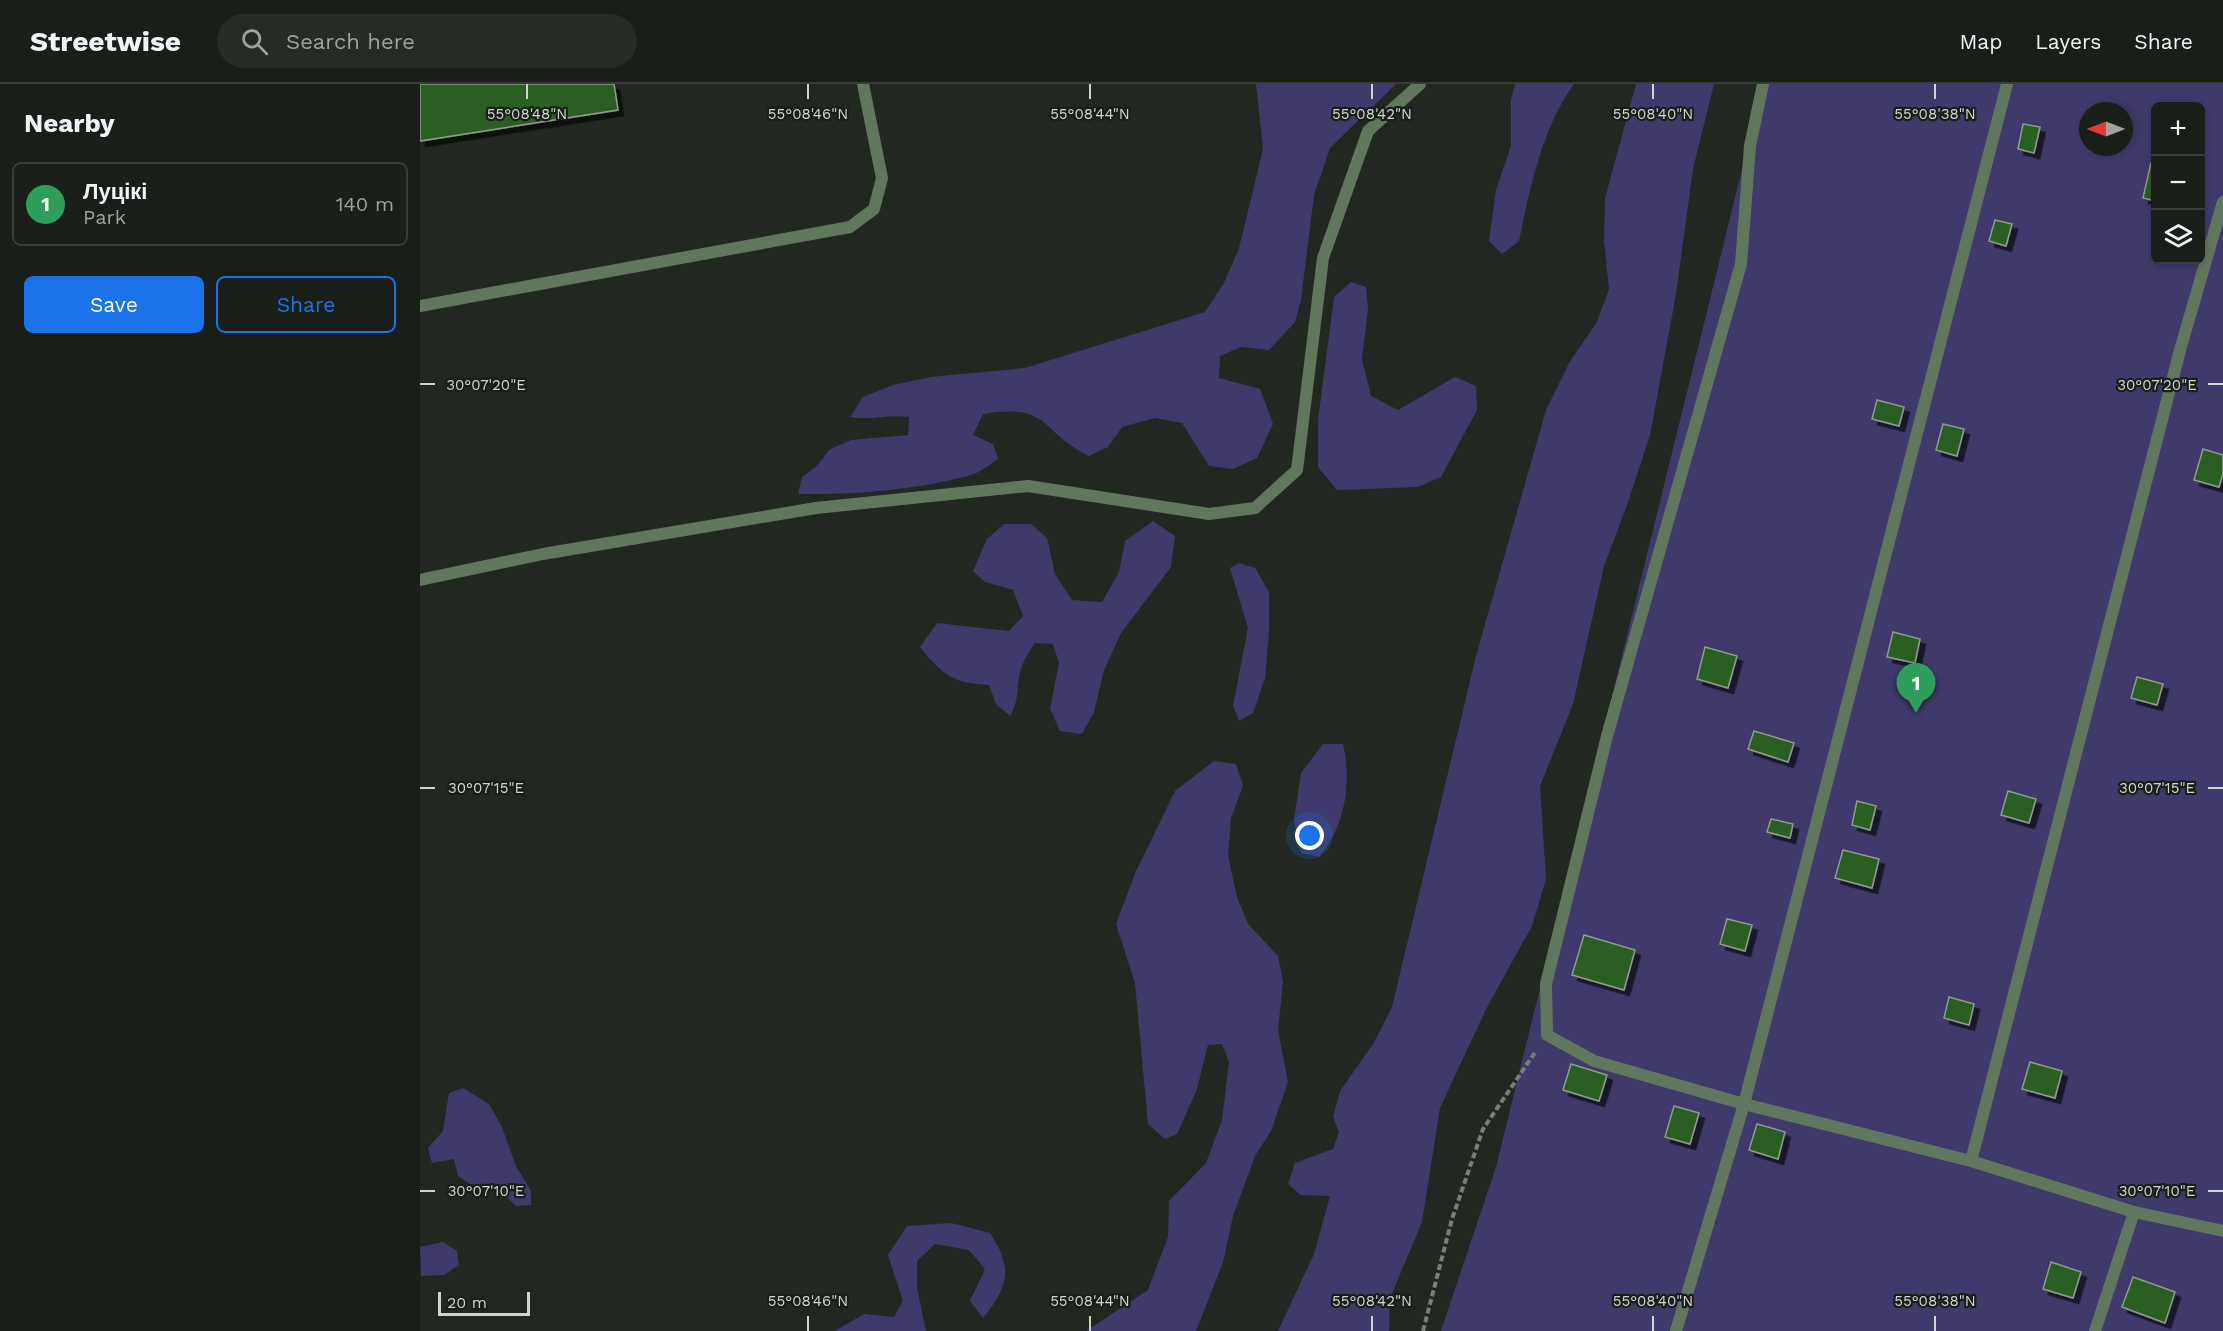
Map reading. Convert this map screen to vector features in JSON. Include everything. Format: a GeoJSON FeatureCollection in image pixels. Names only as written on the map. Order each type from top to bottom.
{"type":"FeatureCollection","features":[{"type":"Feature","properties":{"kind":"lane"},"geometry":{"type":"LineString","coordinates":[[420,306],[850,227],[874,209],[882,178],[863,84]]}},
{"type":"Feature","properties":{"kind":"lane"},"geometry":{"type":"LineString","coordinates":[[420,580],[543,554],[816,508],[1028,486],[1209,514],[1255,508],[1297,470],[1323,258],[1368,131],[1420,84]]}},
{"type":"Feature","properties":{"kind":"lane"},"geometry":{"type":"LineString","coordinates":[[1763,84],[1750,146],[1741,264],[1605,747],[1546,984],[1547,1035],[1594,1061],[1744,1104],[1971,1161],[2134,1212],[2223,1231]]}},
{"type":"Feature","properties":{"kind":"lane"},"geometry":{"type":"LineString","coordinates":[[1676,1331],[1744,1104],[2007,84]]}},
{"type":"Feature","properties":{"kind":"lane"},"geometry":{"type":"LineString","coordinates":[[1971,1161],[2180,350],[2223,202]]}},
{"type":"Feature","properties":{"kind":"lane"},"geometry":{"type":"LineString","coordinates":[[2095,1331],[2134,1212]]}},
{"type":"Feature","properties":{"kind":"path"},"geometry":{"type":"LineString","coordinates":[[1423,1331],[1452,1219],[1483,1129],[1547,1035]]}},
{"type":"Feature","properties":{"kind":"shaded area"},"geometry":{"type":"Polygon","coordinates":[[[1256,84],[1396,84],[1330,148],[1314,195],[1301,300],[1295,322],[1269,350],[1241,347],[1220,356],[1219,378],[1260,389],[1273,424],[1257,458],[1233,469],[1209,466],[1182,423],[1155,418],[1122,427],[1108,447],[1089,456],[1073,447],[1033,416],[1022,412],[1005,412],[983,414],[973,435],[993,444],[998,459],[974,474],[931,484],[886,490],[841,494],[798,494],[802,477],[817,466],[829,450],[851,440],[908,435],[909,417],[850,417],[863,397],[893,385],[931,377],[1025,368],[1205,312],[1224,283],[1239,248],[1263,149],[1256,84]]]}},
{"type":"Feature","properties":{"kind":"shaded area"},"geometry":{"type":"Polygon","coordinates":[[[1515,84],[1574,84],[1563,101],[1545,139],[1519,241],[1502,254],[1489,241],[1496,190],[1511,146],[1511,100],[1515,84]]]}},
{"type":"Feature","properties":{"kind":"shaded area"},"geometry":{"type":"Polygon","coordinates":[[[1636,84],[1714,84],[1693,169],[1676,294],[1650,435],[1604,566],[1573,704],[1540,786],[1546,879],[1532,926],[1486,1009],[1440,1108],[1422,1222],[1390,1298],[1389,1331],[1278,1331],[1314,1254],[1330,1196],[1301,1195],[1288,1184],[1295,1163],[1333,1149],[1339,1132],[1333,1117],[1340,1091],[1373,1044],[1392,1007],[1476,656],[1546,410],[1569,363],[1597,322],[1609,289],[1604,241],[1605,198],[1636,84]]]}},
{"type":"Feature","properties":{"kind":"shaded area"},"geometry":{"type":"Polygon","coordinates":[[[1763,84],[2223,84],[2223,1331],[1441,1331],[1496,1167],[1763,84]]]}},
{"type":"Feature","properties":{"kind":"shaded area"},"geometry":{"type":"Polygon","coordinates":[[[1351,282],[1366,287],[1368,309],[1362,359],[1371,396],[1398,410],[1455,377],[1476,386],[1477,410],[1441,477],[1418,487],[1337,490],[1318,467],[1318,420],[1334,297],[1351,282]]]}},
{"type":"Feature","properties":{"kind":"shaded area"},"geometry":{"type":"Polygon","coordinates":[[[1153,521],[1175,536],[1171,567],[1121,633],[1104,670],[1094,712],[1082,734],[1060,731],[1050,709],[1059,663],[1053,644],[1035,643],[1027,655],[1021,668],[1016,701],[1010,716],[996,704],[989,685],[966,682],[949,676],[920,647],[937,623],[1009,631],[1023,616],[1013,590],[985,582],[973,571],[987,539],[1004,524],[1031,524],[1047,538],[1055,574],[1072,600],[1102,602],[1119,572],[1125,541],[1153,521]]]}},
{"type":"Feature","properties":{"kind":"shaded area"},"geometry":{"type":"Polygon","coordinates":[[[1239,563],[1255,568],[1269,592],[1269,631],[1265,678],[1253,713],[1239,721],[1233,706],[1248,628],[1230,568],[1239,563]]]}},
{"type":"Feature","properties":{"kind":"shaded area"},"geometry":{"type":"Polygon","coordinates":[[[1323,744],[1343,744],[1347,774],[1340,818],[1328,845],[1319,857],[1301,853],[1294,820],[1301,773],[1323,744]]]}},
{"type":"Feature","properties":{"kind":"shaded area"},"geometry":{"type":"Polygon","coordinates":[[[1214,761],[1236,764],[1243,786],[1231,818],[1228,856],[1237,897],[1248,924],[1278,956],[1283,982],[1278,1030],[1288,1082],[1271,1131],[1255,1156],[1233,1216],[1223,1262],[1196,1331],[1086,1331],[1148,1290],[1168,1237],[1169,1201],[1206,1163],[1222,1120],[1229,1062],[1222,1044],[1208,1045],[1197,1089],[1177,1134],[1165,1139],[1148,1124],[1135,983],[1116,924],[1136,871],[1175,791],[1214,761]]]}},
{"type":"Feature","properties":{"kind":"shaded area"},"geometry":{"type":"Polygon","coordinates":[[[463,1088],[489,1104],[501,1125],[516,1166],[531,1191],[531,1205],[516,1206],[497,1188],[470,1184],[458,1176],[454,1159],[432,1163],[428,1148],[443,1131],[449,1093],[463,1088]]]}},
{"type":"Feature","properties":{"kind":"shaded area"},"geometry":{"type":"Polygon","coordinates":[[[951,1223],[990,1233],[1002,1257],[1005,1267],[1003,1286],[992,1307],[983,1318],[970,1301],[985,1269],[969,1250],[935,1244],[917,1261],[917,1289],[926,1331],[835,1331],[864,1314],[894,1317],[903,1301],[888,1255],[907,1226],[951,1223]]]}},
{"type":"Feature","properties":{"kind":"shaded area"},"geometry":{"type":"Polygon","coordinates":[[[443,1242],[457,1251],[459,1265],[444,1275],[421,1276],[420,1247],[443,1242]]]}},
{"type":"Feature","properties":{"kind":"building"},"geometry":{"type":"Polygon","coordinates":[[[420,84],[614,84],[618,110],[420,141],[420,84]]]}},
{"type":"Feature","properties":{"kind":"building"},"geometry":{"type":"Polygon","coordinates":[[[2023,124],[2040,127],[2034,153],[2018,149],[2023,124]]]}},
{"type":"Feature","properties":{"kind":"building"},"geometry":{"type":"Polygon","coordinates":[[[2151,163],[2151,200],[2143,198],[2151,163]]]}},
{"type":"Feature","properties":{"kind":"building"},"geometry":{"type":"Polygon","coordinates":[[[1995,220],[2012,224],[2006,246],[1989,241],[1995,220]]]}},
{"type":"Feature","properties":{"kind":"building"},"geometry":{"type":"Polygon","coordinates":[[[1877,400],[1904,407],[1899,426],[1872,419],[1877,400]]]}},
{"type":"Feature","properties":{"kind":"building"},"geometry":{"type":"Polygon","coordinates":[[[1943,424],[1964,429],[1957,456],[1936,450],[1943,424]]]}},
{"type":"Feature","properties":{"kind":"building"},"geometry":{"type":"Polygon","coordinates":[[[2203,449],[2223,455],[2223,474],[2219,487],[2194,480],[2203,449]]]}},
{"type":"Feature","properties":{"kind":"building"},"geometry":{"type":"Polygon","coordinates":[[[1893,632],[1920,639],[1915,663],[1887,657],[1893,632]]]}},
{"type":"Feature","properties":{"kind":"building"},"geometry":{"type":"Polygon","coordinates":[[[1705,647],[1737,656],[1728,688],[1697,679],[1705,647]]]}},
{"type":"Feature","properties":{"kind":"building"},"geometry":{"type":"Polygon","coordinates":[[[2137,677],[2163,684],[2157,705],[2131,698],[2137,677]]]}},
{"type":"Feature","properties":{"kind":"building"},"geometry":{"type":"Polygon","coordinates":[[[1754,731],[1794,743],[1788,762],[1748,749],[1754,731]]]}},
{"type":"Feature","properties":{"kind":"building"},"geometry":{"type":"Polygon","coordinates":[[[2008,791],[2036,799],[2029,823],[2001,815],[2008,791]]]}},
{"type":"Feature","properties":{"kind":"building"},"geometry":{"type":"Polygon","coordinates":[[[1857,801],[1876,806],[1870,830],[1852,825],[1857,801]]]}},
{"type":"Feature","properties":{"kind":"building"},"geometry":{"type":"Polygon","coordinates":[[[1771,819],[1793,824],[1790,838],[1767,832],[1771,819]]]}},
{"type":"Feature","properties":{"kind":"building"},"geometry":{"type":"Polygon","coordinates":[[[1843,850],[1879,859],[1872,888],[1835,878],[1843,850]]]}},
{"type":"Feature","properties":{"kind":"building"},"geometry":{"type":"Polygon","coordinates":[[[1727,919],[1752,925],[1745,951],[1720,944],[1727,919]]]}},
{"type":"Feature","properties":{"kind":"building"},"geometry":{"type":"Polygon","coordinates":[[[1584,935],[1635,950],[1624,990],[1572,975],[1584,935]]]}},
{"type":"Feature","properties":{"kind":"building"},"geometry":{"type":"Polygon","coordinates":[[[1949,997],[1974,1004],[1969,1025],[1944,1018],[1949,997]]]}},
{"type":"Feature","properties":{"kind":"building"},"geometry":{"type":"Polygon","coordinates":[[[2030,1062],[2062,1071],[2055,1098],[2022,1089],[2030,1062]]]}},
{"type":"Feature","properties":{"kind":"building"},"geometry":{"type":"Polygon","coordinates":[[[1571,1064],[1607,1075],[1599,1101],[1563,1090],[1571,1064]]]}},
{"type":"Feature","properties":{"kind":"building"},"geometry":{"type":"Polygon","coordinates":[[[1674,1106],[1699,1113],[1690,1144],[1665,1137],[1674,1106]]]}},
{"type":"Feature","properties":{"kind":"building"},"geometry":{"type":"Polygon","coordinates":[[[1757,1124],[1785,1132],[1778,1159],[1749,1150],[1757,1124]]]}},
{"type":"Feature","properties":{"kind":"building"},"geometry":{"type":"Polygon","coordinates":[[[2051,1262],[2081,1272],[2073,1298],[2043,1289],[2051,1262]]]}},
{"type":"Feature","properties":{"kind":"building"},"geometry":{"type":"Polygon","coordinates":[[[2133,1277],[2175,1292],[2165,1323],[2122,1307],[2133,1277]]]}},
{"type":"Feature","properties":{"kind":"place","name":"Луцікі"},"geometry":{"type":"Point","coordinates":[1916,713]}}]}
